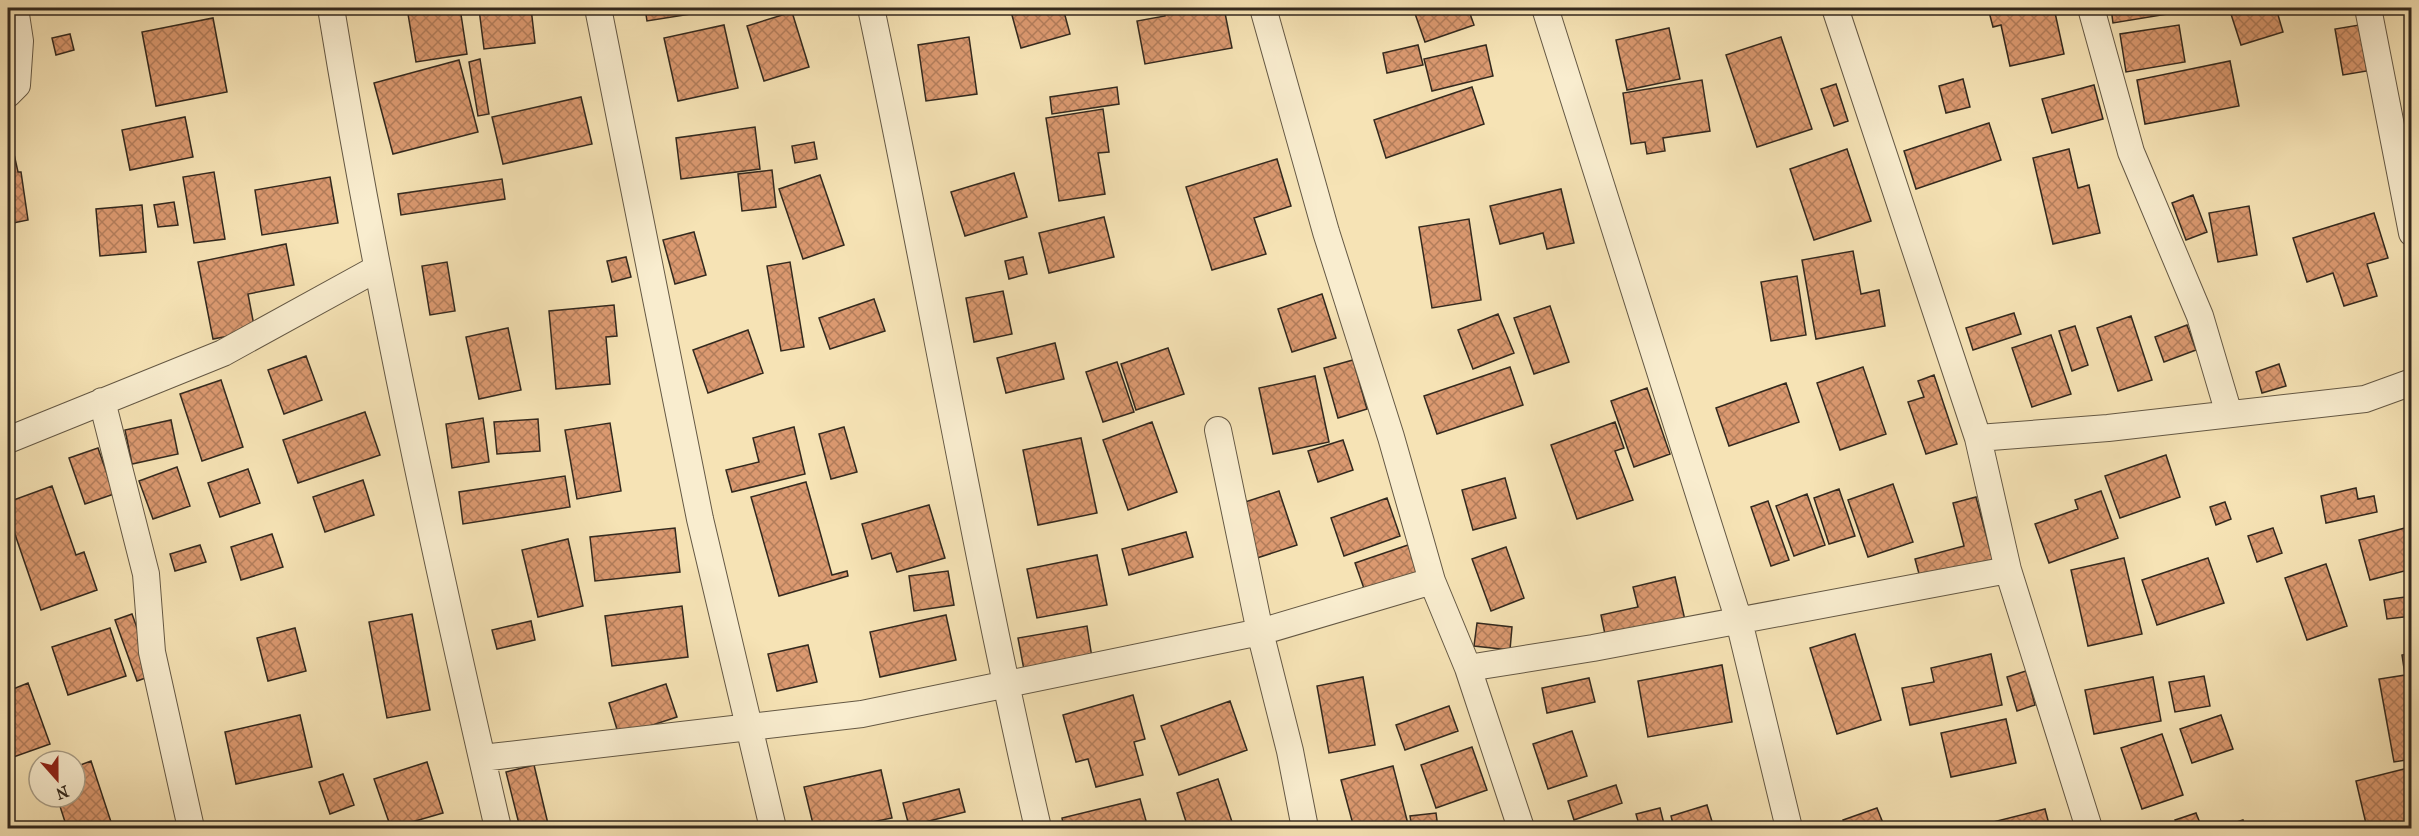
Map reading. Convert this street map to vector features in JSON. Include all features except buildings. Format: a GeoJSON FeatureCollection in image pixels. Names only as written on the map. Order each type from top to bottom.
{"type":"FeatureCollection","features":[{"type":"Feature","properties":{"kind":"street"},"geometry":{"type":"LineString","coordinates":[[8,94],[17,85],[20,41],[15,8]]}},
{"type":"Feature","properties":{"kind":"street"},"geometry":{"type":"LineString","coordinates":[[331,8],[376,269],[498,828]]}},
{"type":"Feature","properties":{"kind":"street"},"geometry":{"type":"LineString","coordinates":[[598,8],[700,519],[773,828]]}},
{"type":"Feature","properties":{"kind":"street"},"geometry":{"type":"LineString","coordinates":[[871,8],[929,289],[961,468],[1005,684],[1038,828]]}},
{"type":"Feature","properties":{"kind":"street"},"geometry":{"type":"LineString","coordinates":[[1263,8],[1326,232],[1391,437],[1432,581],[1468,668],[1521,828]]}},
{"type":"Feature","properties":{"kind":"street"},"geometry":{"type":"LineString","coordinates":[[1545,8],[1739,621],[1789,828]]}},
{"type":"Feature","properties":{"kind":"street"},"geometry":{"type":"LineString","coordinates":[[1835,8],[1978,438],[2008,570],[2089,828]]}},
{"type":"Feature","properties":{"kind":"street"},"geometry":{"type":"LineString","coordinates":[[2091,8],[2131,152],[2200,316],[2229,414]]}},
{"type":"Feature","properties":{"kind":"street"},"geometry":{"type":"LineString","coordinates":[[2368,8],[2412,233]]}},
{"type":"Feature","properties":{"kind":"street"},"geometry":{"type":"LineString","coordinates":[[8,440],[223,353],[376,269]]}},
{"type":"Feature","properties":{"kind":"street"},"geometry":{"type":"LineString","coordinates":[[1978,438],[2108,428],[2365,399],[2412,382]]}},
{"type":"Feature","properties":{"kind":"street"},"geometry":{"type":"LineString","coordinates":[[102,401],[147,574],[152,652],[191,828]]}},
{"type":"Feature","properties":{"kind":"street"},"geometry":{"type":"LineString","coordinates":[[1218,430],[1260,632],[1290,751],[1305,828]]}},
{"type":"Feature","properties":{"kind":"street"},"geometry":{"type":"LineString","coordinates":[[1468,668],[1739,621],[2008,570]]}},
{"type":"Feature","properties":{"kind":"street"},"geometry":{"type":"LineString","coordinates":[[482,758],[862,714],[1260,632],[1432,581]]}}]}
